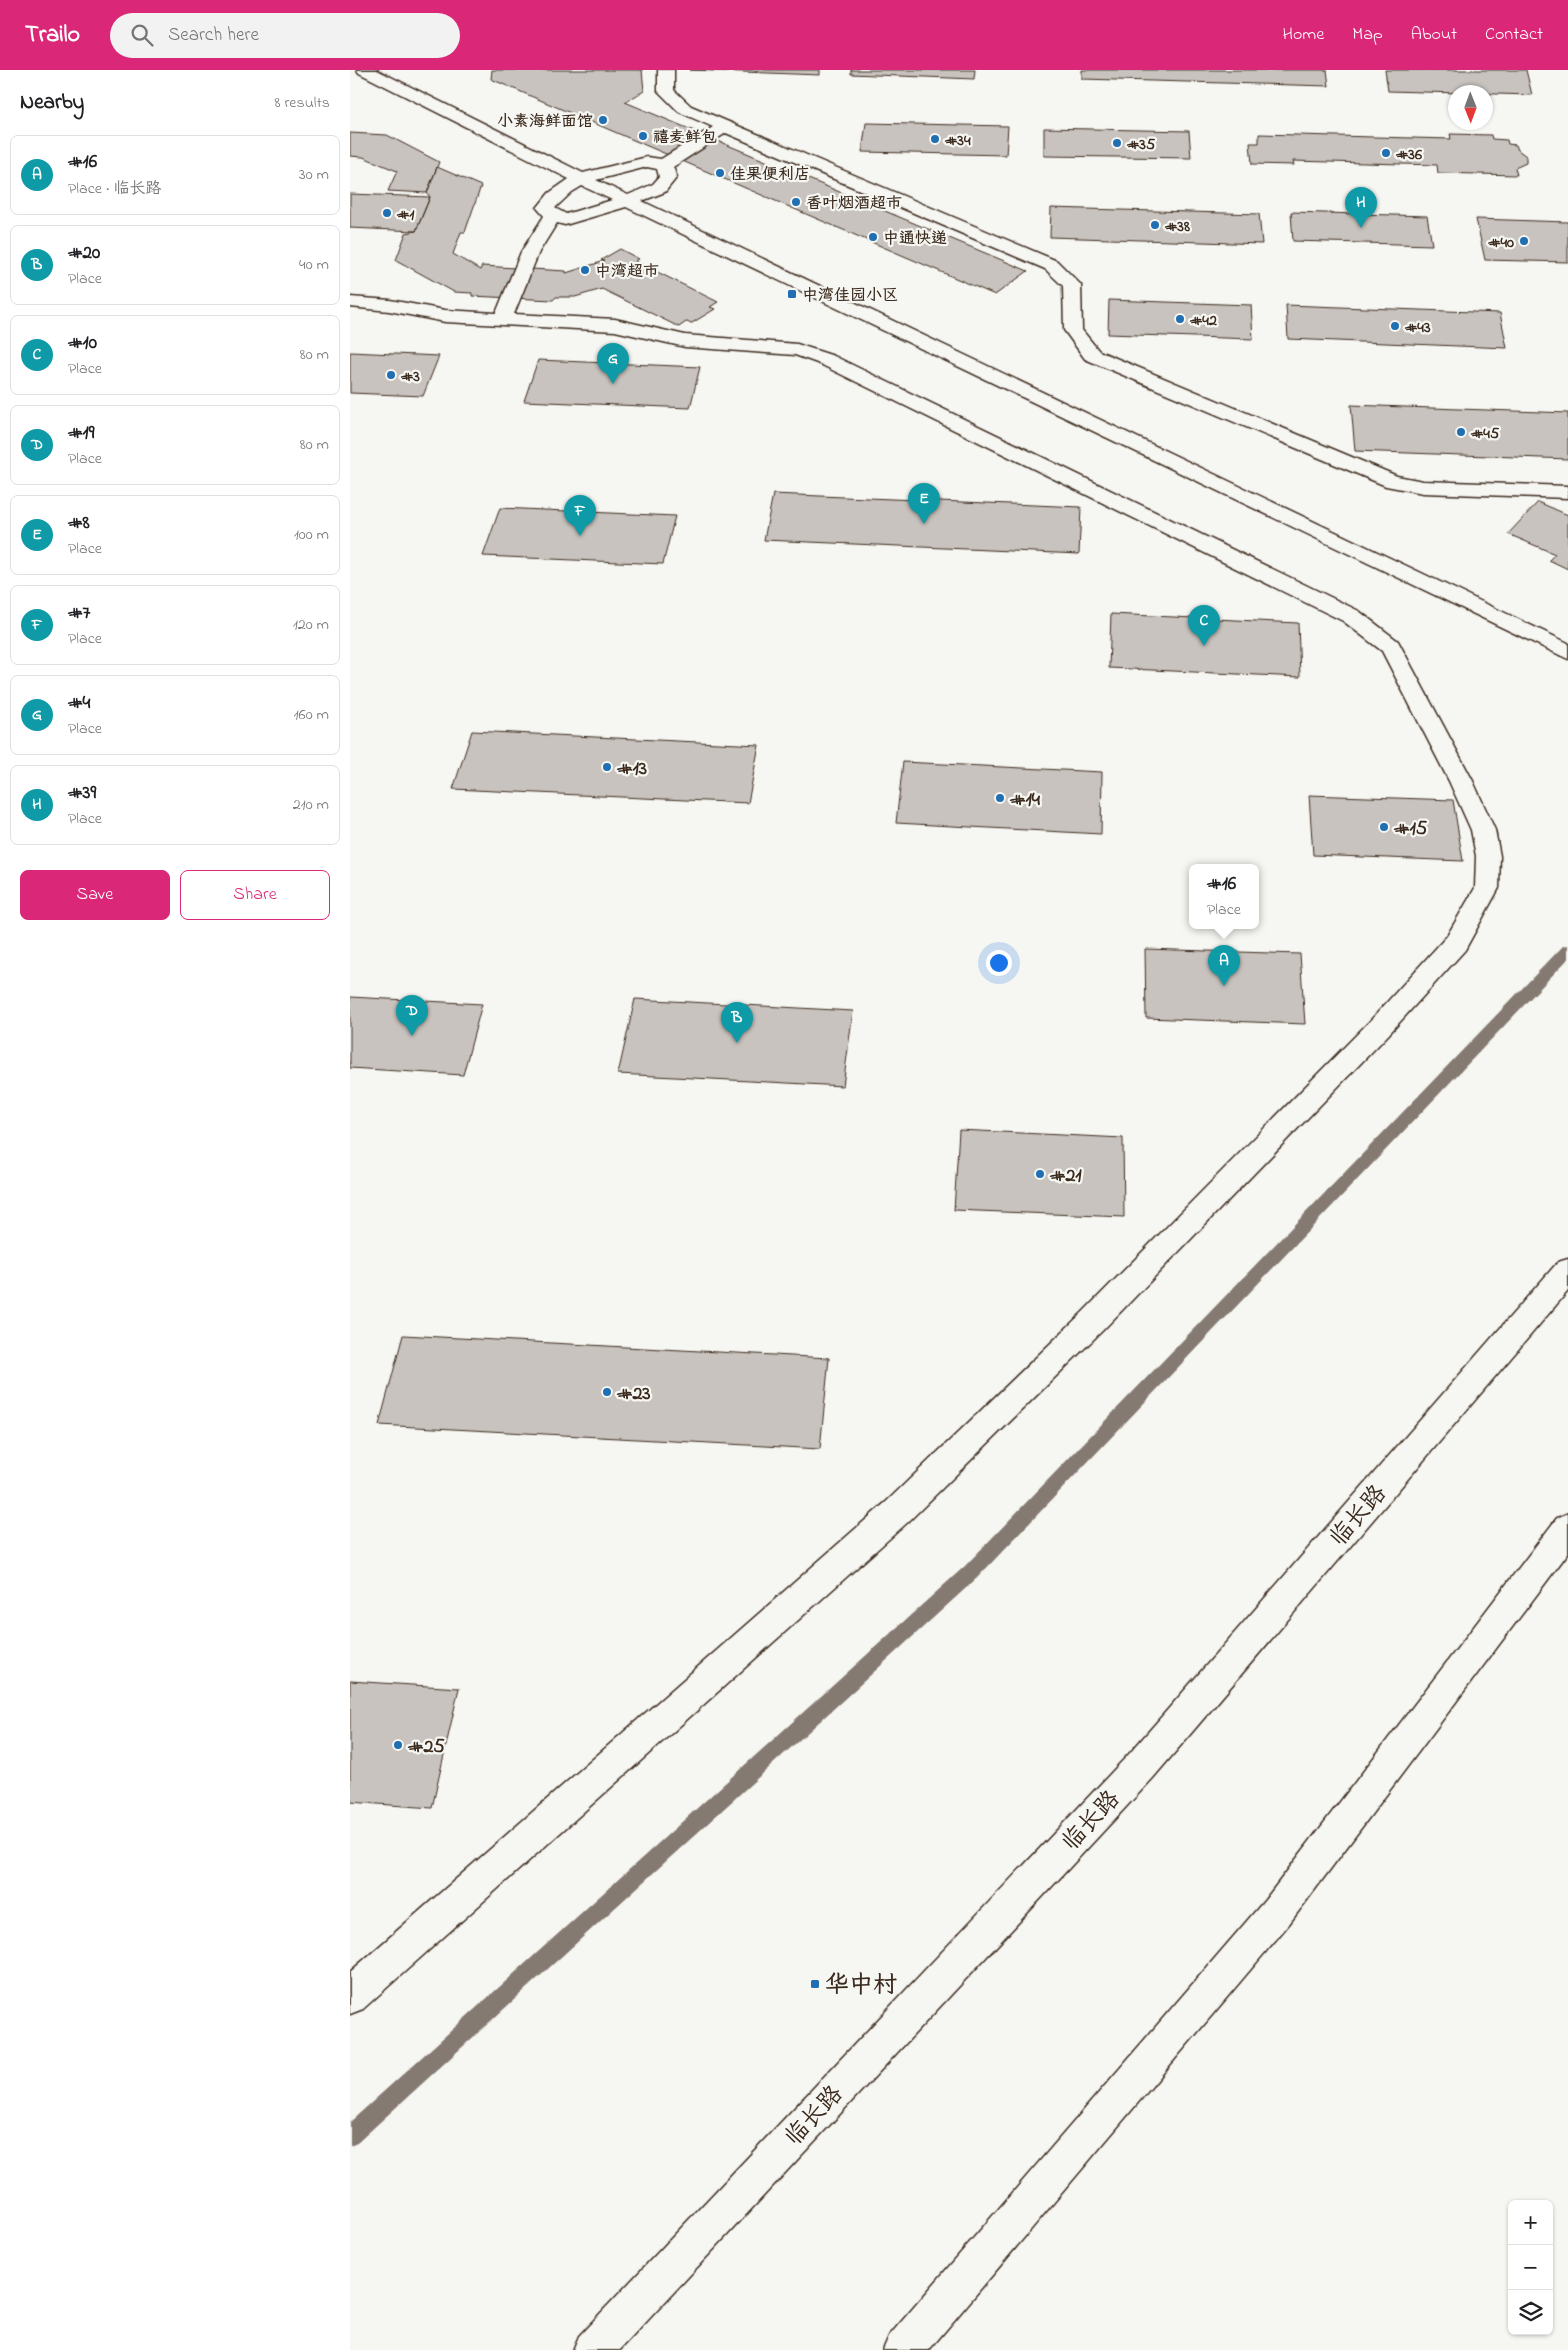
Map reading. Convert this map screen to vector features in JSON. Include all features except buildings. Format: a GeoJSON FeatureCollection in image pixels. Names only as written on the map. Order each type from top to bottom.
{"type":"FeatureCollection","features":[{"type":"Feature","properties":{"kind":"street"},"geometry":{"type":"LineString","coordinates":[[365,70],[581,179],[1568,652]]}},
{"type":"Feature","properties":{"kind":"street"},"geometry":{"type":"LineString","coordinates":[[666,70],[666,91],[684,109],[1051,265],[1072,285],[1073,330],[1092,355],[1393,482],[1422,487],[1568,492]]}},
{"type":"Feature","properties":{"kind":"street"},"geometry":{"type":"LineString","coordinates":[[664,166],[668,177],[660,188],[628,201],[565,220],[553,216],[546,208],[560,190],[581,179],[647,162],[664,166],[725,126]]}},
{"type":"Feature","properties":{"kind":"street"},"geometry":{"type":"LineString","coordinates":[[503,318],[524,261],[541,231],[553,216]]}},
{"type":"Feature","properties":{"kind":"street"},"geometry":{"type":"LineString","coordinates":[[350,302],[390,306],[408,311],[445,316],[615,325],[685,341],[797,350],[827,360],[1351,616],[1390,646],[1461,781],[1483,830],[1488,856],[1487,888],[1456,943],[1385,1021],[1065,1348],[897,1512],[350,1996]]}},
{"type":"Feature","properties":{"kind":"street","name":"临长路"},"geometry":{"type":"LineString","coordinates":[[593,2350],[1141,1766],[1568,1272]]}},
{"type":"Feature","properties":{"kind":"street"},"geometry":{"type":"LineString","coordinates":[[903,2350],[1277,1912],[1568,1528]]}},
{"type":"Feature","properties":{"kind":"waterway"},"geometry":{"type":"LineString","coordinates":[[350,2136],[971,1572],[1568,950]]}},
{"type":"Feature","properties":{"kind":"place","name":"小素海鲜面馆"},"geometry":{"type":"Point","coordinates":[603,120]}},
{"type":"Feature","properties":{"kind":"place","name":"禧麦鲜包"},"geometry":{"type":"Point","coordinates":[643,136]}},
{"type":"Feature","properties":{"kind":"place","name":"#34"},"geometry":{"type":"Point","coordinates":[935,139]}},
{"type":"Feature","properties":{"kind":"place","name":"#35"},"geometry":{"type":"Point","coordinates":[1117,143]}},
{"type":"Feature","properties":{"kind":"place","name":"#36"},"geometry":{"type":"Point","coordinates":[1386,153]}},
{"type":"Feature","properties":{"kind":"place","name":"佳果便利店"},"geometry":{"type":"Point","coordinates":[720,173]}},
{"type":"Feature","properties":{"kind":"place","name":"香叶烟酒超市"},"geometry":{"type":"Point","coordinates":[796,202]}},
{"type":"Feature","properties":{"kind":"place","name":"#1"},"geometry":{"type":"Point","coordinates":[387,213]}},
{"type":"Feature","properties":{"kind":"place","name":"#38"},"geometry":{"type":"Point","coordinates":[1155,225]}},
{"type":"Feature","properties":{"kind":"place","name":"#39"},"geometry":{"type":"Point","coordinates":[1361,228]}},
{"type":"Feature","properties":{"kind":"place","name":"中通快递"},"geometry":{"type":"Point","coordinates":[873,237]}},
{"type":"Feature","properties":{"kind":"place","name":"#40"},"geometry":{"type":"Point","coordinates":[1524,241]}},
{"type":"Feature","properties":{"kind":"place","name":"中湾超市"},"geometry":{"type":"Point","coordinates":[585,270]}},
{"type":"Feature","properties":{"kind":"place","name":"中湾佳园小区"},"geometry":{"type":"Point","coordinates":[792,294]}},
{"type":"Feature","properties":{"kind":"place","name":"#42"},"geometry":{"type":"Point","coordinates":[1180,319]}},
{"type":"Feature","properties":{"kind":"place","name":"#43"},"geometry":{"type":"Point","coordinates":[1395,326]}},
{"type":"Feature","properties":{"kind":"place","name":"#3"},"geometry":{"type":"Point","coordinates":[391,375]}},
{"type":"Feature","properties":{"kind":"place","name":"#4"},"geometry":{"type":"Point","coordinates":[613,384]}},
{"type":"Feature","properties":{"kind":"place","name":"#45"},"geometry":{"type":"Point","coordinates":[1461,432]}},
{"type":"Feature","properties":{"kind":"place","name":"#8"},"geometry":{"type":"Point","coordinates":[924,524]}},
{"type":"Feature","properties":{"kind":"place","name":"#7"},"geometry":{"type":"Point","coordinates":[580,536]}},
{"type":"Feature","properties":{"kind":"place","name":"#10"},"geometry":{"type":"Point","coordinates":[1204,646]}},
{"type":"Feature","properties":{"kind":"place","name":"#13"},"geometry":{"type":"Point","coordinates":[607,767]}},
{"type":"Feature","properties":{"kind":"place","name":"#14"},"geometry":{"type":"Point","coordinates":[1000,798]}},
{"type":"Feature","properties":{"kind":"place","name":"#15"},"geometry":{"type":"Point","coordinates":[1384,827]}},
{"type":"Feature","properties":{"kind":"place","name":"#16"},"geometry":{"type":"Point","coordinates":[1224,986]}},
{"type":"Feature","properties":{"kind":"place","name":"#19"},"geometry":{"type":"Point","coordinates":[412,1036]}},
{"type":"Feature","properties":{"kind":"place","name":"#20"},"geometry":{"type":"Point","coordinates":[737,1043]}},
{"type":"Feature","properties":{"kind":"place","name":"#21"},"geometry":{"type":"Point","coordinates":[1040,1174]}},
{"type":"Feature","properties":{"kind":"place","name":"#23"},"geometry":{"type":"Point","coordinates":[607,1392]}},
{"type":"Feature","properties":{"kind":"place","name":"#25"},"geometry":{"type":"Point","coordinates":[398,1745]}},
{"type":"Feature","properties":{"kind":"place","name":"华中村"},"geometry":{"type":"Point","coordinates":[815,1984]}}]}
